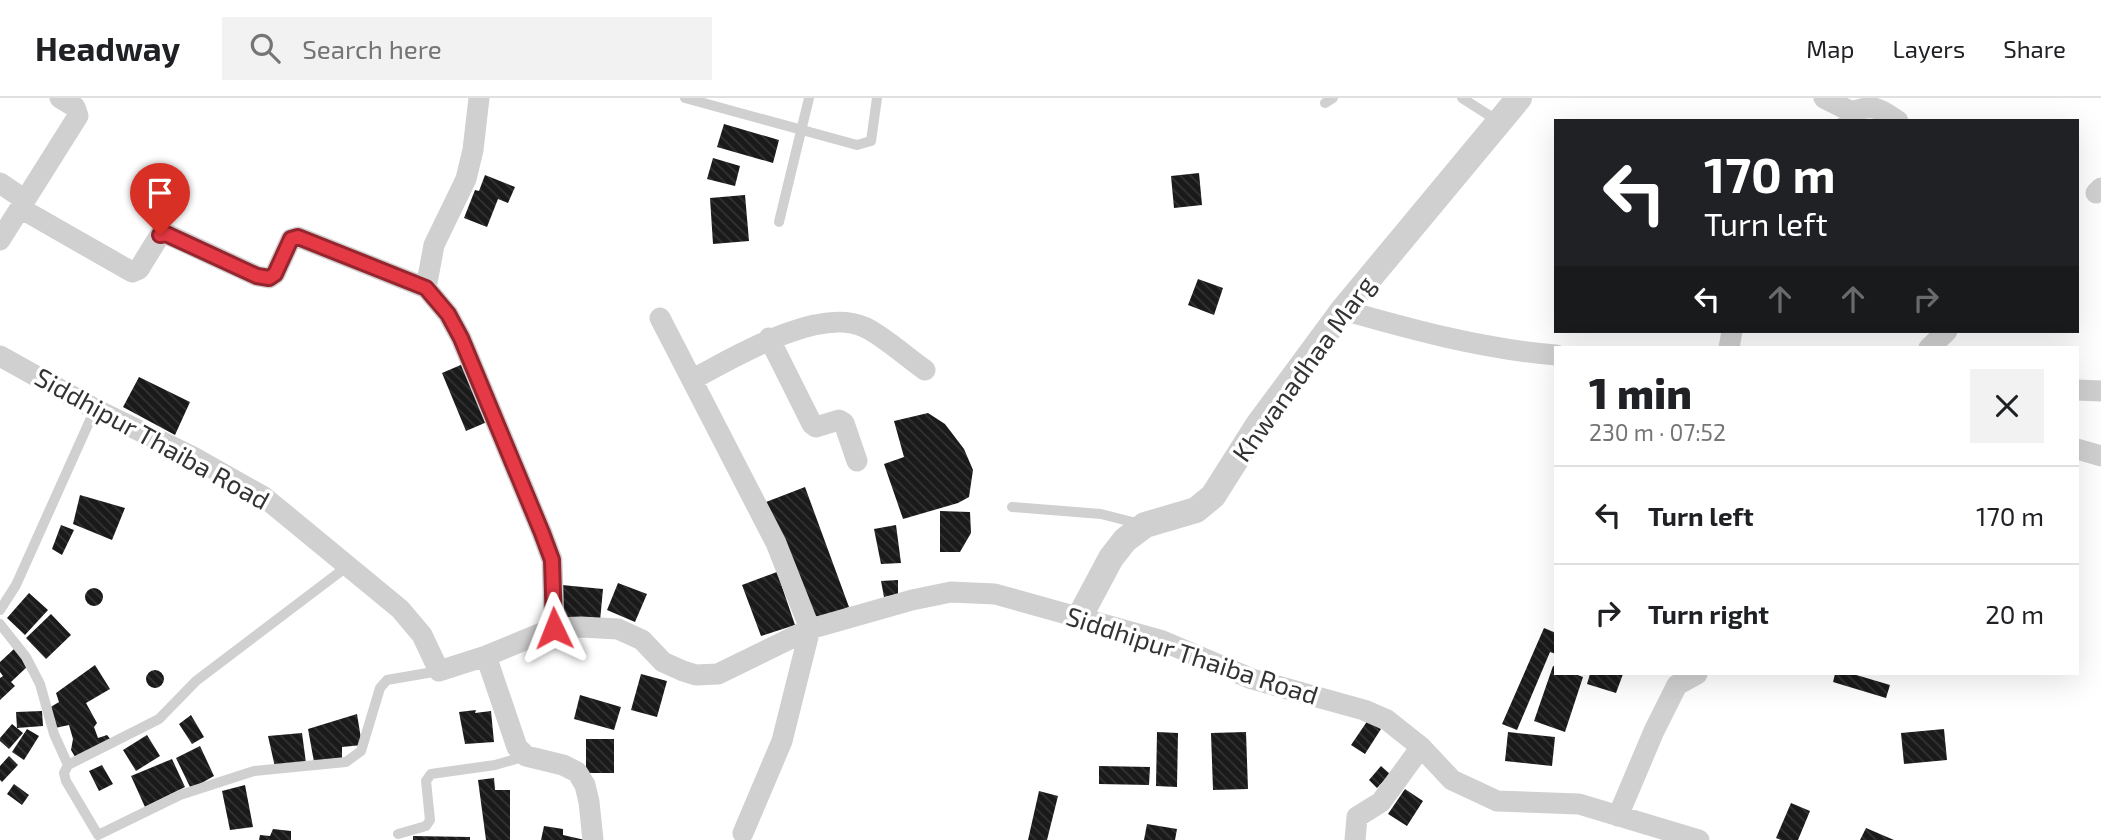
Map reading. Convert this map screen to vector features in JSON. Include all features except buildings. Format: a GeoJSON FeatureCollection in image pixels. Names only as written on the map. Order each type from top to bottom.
{"type":"FeatureCollection","features":[{"type":"Feature","properties":{"kind":"street"},"geometry":{"type":"LineString","coordinates":[[0,240],[78,116],[75,107],[60,98]]}},
{"type":"Feature","properties":{"kind":"street"},"geometry":{"type":"LineString","coordinates":[[426,288],[434,245],[466,179],[479,98]]}},
{"type":"Feature","properties":{"kind":"street","name":"Khwanadhaa Marg"},"geometry":{"type":"LineString","coordinates":[[1079,618],[1111,558],[1125,540],[1145,525],[1196,510],[1213,496],[1258,425],[1343,310],[1519,98]]}},
{"type":"Feature","properties":{"kind":"street"},"geometry":{"type":"LineString","coordinates":[[1824,98],[1850,116],[1864,107],[1878,108],[1895,119]]}},
{"type":"Feature","properties":{"kind":"street"},"geometry":{"type":"LineString","coordinates":[[0,183],[23,204],[132,272],[139,269],[160,235],[166,234],[257,276],[269,278],[275,274],[291,239],[298,237],[426,288],[448,314],[461,338],[542,533],[552,560],[554,628]]}},
{"type":"Feature","properties":{"kind":"street"},"geometry":{"type":"LineString","coordinates":[[1343,310],[1424,333],[1508,351],[1554,355]]}},
{"type":"Feature","properties":{"kind":"street"},"geometry":{"type":"LineString","coordinates":[[660,318],[776,542],[810,629],[782,741],[743,833]]}},
{"type":"Feature","properties":{"kind":"street"},"geometry":{"type":"LineString","coordinates":[[693,379],[769,338],[829,321],[863,326],[925,370]]}},
{"type":"Feature","properties":{"kind":"street"},"geometry":{"type":"LineString","coordinates":[[1931,346],[1945,333]]}},
{"type":"Feature","properties":{"kind":"street"},"geometry":{"type":"LineString","coordinates":[[769,338],[812,424],[817,427],[839,420],[844,423],[857,461]]}},
{"type":"Feature","properties":{"kind":"street","name":"Siddhipur Thaiba Road"},"geometry":{"type":"LineString","coordinates":[[0,356],[264,497],[400,609],[422,635],[439,671],[486,656],[554,628],[581,627],[618,629],[642,640],[663,662],[696,675],[718,674],[810,629],[912,600],[951,592],[995,594],[1160,640],[1252,678],[1364,710],[1387,720],[1421,747],[1452,780],[1497,801],[1579,804],[1699,840]]}},
{"type":"Feature","properties":{"kind":"street"},"geometry":{"type":"LineString","coordinates":[[2079,390],[2101,391]]}},
{"type":"Feature","properties":{"kind":"street"},"geometry":{"type":"LineString","coordinates":[[2079,450],[2101,456]]}},
{"type":"Feature","properties":{"kind":"street"},"geometry":{"type":"LineString","coordinates":[[486,656],[517,747],[526,756],[578,772],[589,802],[593,840]]}},
{"type":"Feature","properties":{"kind":"street"},"geometry":{"type":"LineString","coordinates":[[1618,816],[1677,685],[1695,675]]}},
{"type":"Feature","properties":{"kind":"street"},"geometry":{"type":"LineString","coordinates":[[1355,840],[1357,817],[1381,802],[1421,747]]}},
{"type":"Feature","properties":{"kind":"lane"},"geometry":{"type":"LineString","coordinates":[[685,98],[857,145],[871,141],[877,98]]}},
{"type":"Feature","properties":{"kind":"lane"},"geometry":{"type":"LineString","coordinates":[[779,222],[809,98]]}},
{"type":"Feature","properties":{"kind":"lane"},"geometry":{"type":"LineString","coordinates":[[1462,98],[1498,121]]}},
{"type":"Feature","properties":{"kind":"lane"},"geometry":{"type":"LineString","coordinates":[[0,610],[16,584],[95,409]]}},
{"type":"Feature","properties":{"kind":"lane"},"geometry":{"type":"LineString","coordinates":[[1012,507],[1101,514],[1145,525]]}},
{"type":"Feature","properties":{"kind":"lane"},"geometry":{"type":"LineString","coordinates":[[349,565],[196,681],[159,719],[68,765],[64,773],[66,781],[98,835],[180,795],[254,771],[346,762],[361,751],[380,688],[387,680],[439,671]]}},
{"type":"Feature","properties":{"kind":"lane"},"geometry":{"type":"LineString","coordinates":[[0,624],[26,657],[40,684],[54,734],[68,765]]}},
{"type":"Feature","properties":{"kind":"lane"},"geometry":{"type":"LineString","coordinates":[[398,834],[426,826],[430,820],[426,781],[430,774],[495,765],[526,756]]}},
{"type":"Feature","properties":{"kind":"route"},"geometry":{"type":"LineString","coordinates":[[160,235],[166,234],[257,276],[269,278],[275,274],[291,239],[298,237],[426,288],[448,314],[461,338],[542,533],[552,560],[554,628]]}}]}
